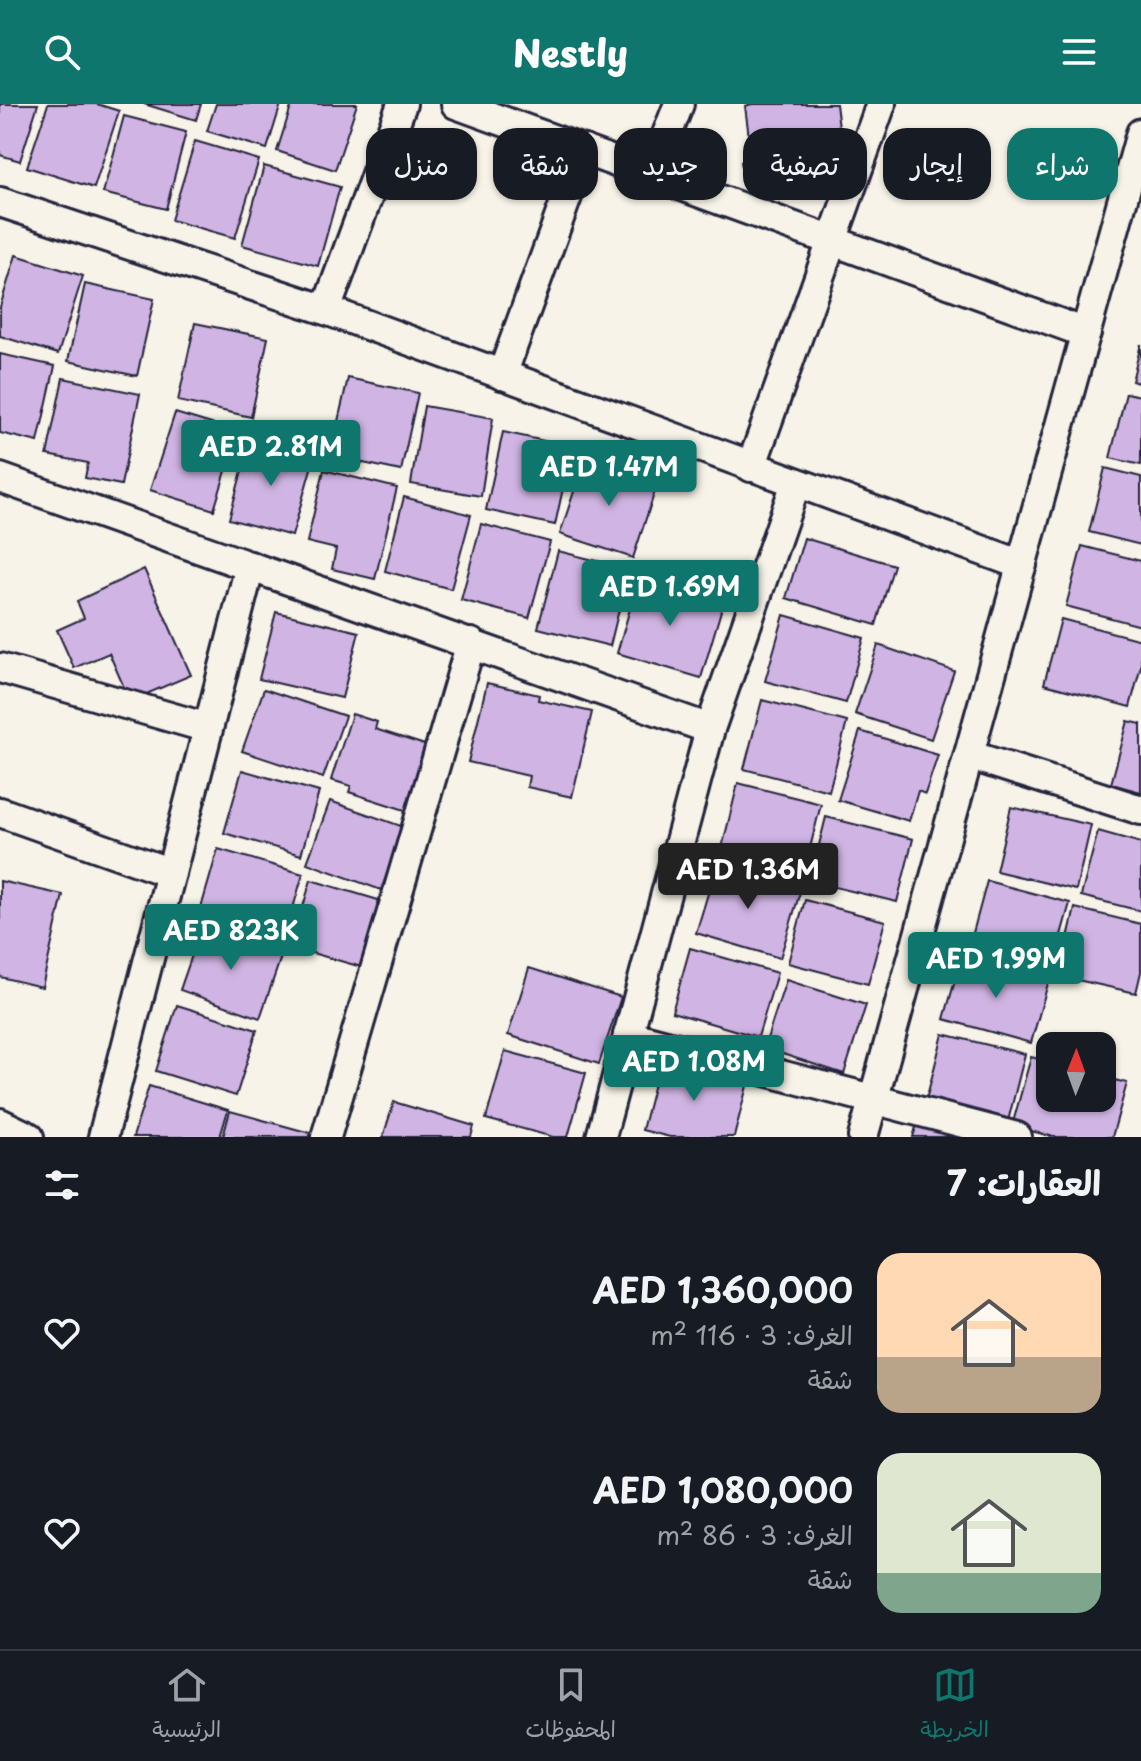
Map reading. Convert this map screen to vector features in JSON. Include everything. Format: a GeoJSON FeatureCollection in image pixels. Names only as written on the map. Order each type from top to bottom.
{"type":"FeatureCollection","features":[{"type":"Feature","properties":{"kind":"street"},"geometry":{"type":"LineString","coordinates":[[326,310],[402,104]]}},
{"type":"Feature","properties":{"kind":"street"},"geometry":{"type":"LineString","coordinates":[[456,104],[523,128]]}},
{"type":"Feature","properties":{"kind":"street"},"geometry":{"type":"LineString","coordinates":[[670,128],[679,104]]}},
{"type":"Feature","properties":{"kind":"street"},"geometry":{"type":"LineString","coordinates":[[751,467],[881,104]]}},
{"type":"Feature","properties":{"kind":"street"},"geometry":{"type":"LineString","coordinates":[[863,1137],[1141,133]]}},
{"type":"Feature","properties":{"kind":"street"},"geometry":{"type":"LineString","coordinates":[[502,375],[566,200]]}},
{"type":"Feature","properties":{"kind":"street"},"geometry":{"type":"LineString","coordinates":[[720,200],[1086,333]]}},
{"type":"Feature","properties":{"kind":"street"},"geometry":{"type":"LineString","coordinates":[[0,202],[326,310],[1022,565]]}},
{"type":"Feature","properties":{"kind":"street"},"geometry":{"type":"LineString","coordinates":[[0,478],[710,729]]}},
{"type":"Feature","properties":{"kind":"street"},"geometry":{"type":"LineString","coordinates":[[601,1137],[710,729],[796,483]]}},
{"type":"Feature","properties":{"kind":"street"},"geometry":{"type":"LineString","coordinates":[[103,1137],[250,566]]}},
{"type":"Feature","properties":{"kind":"street"},"geometry":{"type":"LineString","coordinates":[[326,1137],[471,643]]}},
{"type":"Feature","properties":{"kind":"street"},"geometry":{"type":"LineString","coordinates":[[0,668],[208,728]]}},
{"type":"Feature","properties":{"kind":"street"},"geometry":{"type":"LineString","coordinates":[[969,755],[1141,810]]}},
{"type":"Feature","properties":{"kind":"street"},"geometry":{"type":"LineString","coordinates":[[0,812],[171,873]]}},
{"type":"Feature","properties":{"kind":"street"},"geometry":{"type":"LineString","coordinates":[[628,1035],[1017,1137]]}},
{"type":"Feature","properties":{"kind":"street"},"geometry":{"type":"LineString","coordinates":[[0,1123],[29,1137]]}},
{"type":"Feature","properties":{"kind":"building"},"geometry":{"type":"Polygon","coordinates":[[[0,104],[38,104],[20,161],[0,155],[0,104]]]}},
{"type":"Feature","properties":{"kind":"building"},"geometry":{"type":"Polygon","coordinates":[[[48,104],[97,104],[119,111],[94,188],[27,167],[48,104]]]}},
{"type":"Feature","properties":{"kind":"building"},"geometry":{"type":"Polygon","coordinates":[[[144,104],[201,104],[196,120],[144,104]]]}},
{"type":"Feature","properties":{"kind":"building"},"geometry":{"type":"Polygon","coordinates":[[[216,104],[281,104],[267,149],[207,131],[216,104]]]}},
{"type":"Feature","properties":{"kind":"building"},"geometry":{"type":"Polygon","coordinates":[[[292,104],[357,104],[335,170],[277,151],[292,104]]]}},
{"type":"Feature","properties":{"kind":"building"},"geometry":{"type":"Polygon","coordinates":[[[836,104],[839,128],[748,128],[745,106],[836,104]]]}},
{"type":"Feature","properties":{"kind":"building"},"geometry":{"type":"Polygon","coordinates":[[[124,116],[186,132],[166,209],[103,193],[124,116]]]}},
{"type":"Feature","properties":{"kind":"building"},"geometry":{"type":"Polygon","coordinates":[[[195,141],[259,160],[235,238],[171,220],[195,141]]]}},
{"type":"Feature","properties":{"kind":"building"},"geometry":{"type":"Polygon","coordinates":[[[264,166],[340,187],[318,266],[242,245],[264,166]]]}},
{"type":"Feature","properties":{"kind":"building"},"geometry":{"type":"Polygon","coordinates":[[[16,255],[83,276],[58,354],[0,336],[0,307],[16,255]]]}},
{"type":"Feature","properties":{"kind":"building"},"geometry":{"type":"Polygon","coordinates":[[[85,284],[154,299],[137,376],[68,361],[85,284]]]}},
{"type":"Feature","properties":{"kind":"building"},"geometry":{"type":"Polygon","coordinates":[[[195,323],[268,338],[251,417],[178,401],[195,323]]]}},
{"type":"Feature","properties":{"kind":"building"},"geometry":{"type":"Polygon","coordinates":[[[1141,344],[1141,384],[1132,381],[1141,344]]]}},
{"type":"Feature","properties":{"kind":"building"},"geometry":{"type":"Polygon","coordinates":[[[0,354],[55,366],[38,442],[0,433],[0,354]]]}},
{"type":"Feature","properties":{"kind":"building"},"geometry":{"type":"Polygon","coordinates":[[[63,378],[140,394],[121,485],[85,478],[88,463],[47,455],[63,378]]]}},
{"type":"Feature","properties":{"kind":"building"},"geometry":{"type":"Polygon","coordinates":[[[348,378],[418,393],[401,471],[330,456],[348,378]]]}},
{"type":"Feature","properties":{"kind":"building"},"geometry":{"type":"Polygon","coordinates":[[[1126,393],[1141,396],[1141,465],[1110,458],[1126,393]]]}},
{"type":"Feature","properties":{"kind":"building"},"geometry":{"type":"Polygon","coordinates":[[[424,406],[493,418],[481,496],[411,484],[424,406]]]}},
{"type":"Feature","properties":{"kind":"building"},"geometry":{"type":"Polygon","coordinates":[[[175,413],[238,432],[214,510],[150,490],[175,413]]]}},
{"type":"Feature","properties":{"kind":"building"},"geometry":{"type":"Polygon","coordinates":[[[503,432],[572,447],[555,525],[486,510],[503,432]]]}},
{"type":"Feature","properties":{"kind":"building"},"geometry":{"type":"Polygon","coordinates":[[[250,441],[314,458],[292,536],[229,519],[250,441]]]}},
{"type":"Feature","properties":{"kind":"building"},"geometry":{"type":"Polygon","coordinates":[[[585,458],[658,482],[633,558],[560,534],[585,458]]]}},
{"type":"Feature","properties":{"kind":"building"},"geometry":{"type":"Polygon","coordinates":[[[1105,468],[1141,477],[1141,545],[1089,532],[1105,468]]]}},
{"type":"Feature","properties":{"kind":"building"},"geometry":{"type":"Polygon","coordinates":[[[324,470],[397,488],[375,579],[332,569],[336,549],[307,542],[324,470]]]}},
{"type":"Feature","properties":{"kind":"building"},"geometry":{"type":"Polygon","coordinates":[[[404,497],[471,515],[451,589],[385,571],[404,497]]]}},
{"type":"Feature","properties":{"kind":"building"},"geometry":{"type":"Polygon","coordinates":[[[481,524],[550,542],[529,618],[461,600],[481,524]]]}},
{"type":"Feature","properties":{"kind":"building"},"geometry":{"type":"Polygon","coordinates":[[[804,538],[894,565],[876,625],[786,598],[804,538]]]}},
{"type":"Feature","properties":{"kind":"building"},"geometry":{"type":"Polygon","coordinates":[[[1082,546],[1141,561],[1141,626],[1066,606],[1082,546]]]}},
{"type":"Feature","properties":{"kind":"building"},"geometry":{"type":"Polygon","coordinates":[[[558,551],[629,569],[610,646],[538,628],[558,551]]]}},
{"type":"Feature","properties":{"kind":"building"},"geometry":{"type":"Polygon","coordinates":[[[144,569],[191,675],[130,701],[109,653],[74,668],[57,630],[84,618],[77,601],[144,569]]]}},
{"type":"Feature","properties":{"kind":"building"},"geometry":{"type":"Polygon","coordinates":[[[639,578],[723,604],[701,678],[617,653],[639,578]]]}},
{"type":"Feature","properties":{"kind":"building"},"geometry":{"type":"Polygon","coordinates":[[[276,612],[359,632],[342,698],[259,679],[276,612]]]}},
{"type":"Feature","properties":{"kind":"building"},"geometry":{"type":"Polygon","coordinates":[[[784,615],[864,638],[846,703],[765,681],[784,615]]]}},
{"type":"Feature","properties":{"kind":"building"},"geometry":{"type":"Polygon","coordinates":[[[1061,619],[1141,640],[1141,666],[1130,707],[1044,684],[1061,619]]]}},
{"type":"Feature","properties":{"kind":"building"},"geometry":{"type":"Polygon","coordinates":[[[878,645],[954,671],[931,739],[855,714],[878,645]]]}},
{"type":"Feature","properties":{"kind":"building"},"geometry":{"type":"Polygon","coordinates":[[[487,683],[539,695],[538,700],[592,712],[572,797],[527,787],[529,776],[468,762],[487,683]]]}},
{"type":"Feature","properties":{"kind":"building"},"geometry":{"type":"Polygon","coordinates":[[[264,689],[345,716],[323,778],[242,751],[264,689]]]}},
{"type":"Feature","properties":{"kind":"building"},"geometry":{"type":"Polygon","coordinates":[[[762,700],[847,722],[829,791],[744,769],[762,700]]]}},
{"type":"Feature","properties":{"kind":"building"},"geometry":{"type":"Polygon","coordinates":[[[352,714],[377,722],[375,729],[431,747],[411,812],[349,792],[351,786],[331,780],[352,714]]]}},
{"type":"Feature","properties":{"kind":"building"},"geometry":{"type":"Polygon","coordinates":[[[1128,721],[1141,724],[1141,792],[1111,784],[1128,721]]]}},
{"type":"Feature","properties":{"kind":"building"},"geometry":{"type":"Polygon","coordinates":[[[860,731],[938,755],[925,794],[918,791],[909,821],[838,800],[860,731]]]}},
{"type":"Feature","properties":{"kind":"building"},"geometry":{"type":"Polygon","coordinates":[[[242,770],[319,792],[301,855],[224,833],[242,770]]]}},
{"type":"Feature","properties":{"kind":"building"},"geometry":{"type":"Polygon","coordinates":[[[738,783],[821,804],[804,872],[721,852],[738,783]]]}},
{"type":"Feature","properties":{"kind":"building"},"geometry":{"type":"Polygon","coordinates":[[[330,801],[404,827],[381,890],[307,863],[330,801]]]}},
{"type":"Feature","properties":{"kind":"building"},"geometry":{"type":"Polygon","coordinates":[[[1011,807],[1091,825],[1076,890],[996,871],[1011,807]]]}},
{"type":"Feature","properties":{"kind":"building"},"geometry":{"type":"Polygon","coordinates":[[[826,817],[913,839],[897,902],[810,881],[826,817]]]}},
{"type":"Feature","properties":{"kind":"building"},"geometry":{"type":"Polygon","coordinates":[[[1098,831],[1141,843],[1141,911],[1081,896],[1098,831]]]}},
{"type":"Feature","properties":{"kind":"building"},"geometry":{"type":"Polygon","coordinates":[[[218,849],[303,874],[284,939],[199,915],[218,849]]]}},
{"type":"Feature","properties":{"kind":"building"},"geometry":{"type":"Polygon","coordinates":[[[717,864],[801,889],[780,958],[696,933],[717,864]]]}},
{"type":"Feature","properties":{"kind":"building"},"geometry":{"type":"Polygon","coordinates":[[[311,880],[385,902],[365,968],[291,947],[311,880]]]}},
{"type":"Feature","properties":{"kind":"building"},"geometry":{"type":"Polygon","coordinates":[[[0,881],[63,895],[42,987],[0,977],[0,881]]]}},
{"type":"Feature","properties":{"kind":"building"},"geometry":{"type":"Polygon","coordinates":[[[987,881],[1070,903],[1052,967],[970,944],[987,881]]]}},
{"type":"Feature","properties":{"kind":"building"},"geometry":{"type":"Polygon","coordinates":[[[805,900],[885,921],[868,984],[788,963],[805,900]]]}},
{"type":"Feature","properties":{"kind":"building"},"geometry":{"type":"Polygon","coordinates":[[[1075,908],[1141,924],[1141,972],[1136,993],[1059,976],[1075,908]]]}},
{"type":"Feature","properties":{"kind":"building"},"geometry":{"type":"Polygon","coordinates":[[[202,926],[282,954],[260,1018],[180,990],[202,926]]]}},
{"type":"Feature","properties":{"kind":"building"},"geometry":{"type":"Polygon","coordinates":[[[690,948],[777,973],[758,1037],[672,1012],[690,948]]]}},
{"type":"Feature","properties":{"kind":"building"},"geometry":{"type":"Polygon","coordinates":[[[962,956],[1049,980],[1031,1043],[944,1019],[962,956]]]}},
{"type":"Feature","properties":{"kind":"building"},"geometry":{"type":"Polygon","coordinates":[[[529,968],[621,997],[599,1064],[508,1035],[529,968]]]}},
{"type":"Feature","properties":{"kind":"building"},"geometry":{"type":"Polygon","coordinates":[[[786,980],[866,1005],[844,1074],[764,1048],[786,980]]]}},
{"type":"Feature","properties":{"kind":"building"},"geometry":{"type":"Polygon","coordinates":[[[177,1005],[257,1030],[236,1096],[156,1071],[177,1005]]]}},
{"type":"Feature","properties":{"kind":"building"},"geometry":{"type":"Polygon","coordinates":[[[943,1034],[1025,1054],[1008,1121],[926,1100],[943,1034]]]}},
{"type":"Feature","properties":{"kind":"building"},"geometry":{"type":"Polygon","coordinates":[[[505,1051],[586,1073],[568,1137],[553,1137],[486,1119],[505,1051]]]}},
{"type":"Feature","properties":{"kind":"building"},"geometry":{"type":"Polygon","coordinates":[[[1031,1057],[1036,1058],[1036,1112],[1116,1112],[1116,1080],[1127,1083],[1112,1137],[1054,1137],[1012,1126],[1031,1057]]]}},
{"type":"Feature","properties":{"kind":"building"},"geometry":{"type":"Polygon","coordinates":[[[660,1060],[748,1082],[734,1137],[670,1137],[642,1130],[660,1060]]]}},
{"type":"Feature","properties":{"kind":"building"},"geometry":{"type":"Polygon","coordinates":[[[149,1086],[228,1110],[220,1137],[133,1137],[149,1086]]]}},
{"type":"Feature","properties":{"kind":"building"},"geometry":{"type":"Polygon","coordinates":[[[394,1102],[474,1126],[471,1137],[383,1137],[394,1102]]]}},
{"type":"Feature","properties":{"kind":"building"},"geometry":{"type":"Polygon","coordinates":[[[230,1111],[325,1137],[223,1137],[230,1111]]]}},
{"type":"Feature","properties":{"kind":"building"},"geometry":{"type":"Polygon","coordinates":[[[920,1114],[1004,1137],[913,1137],[920,1114]]]}}]}
